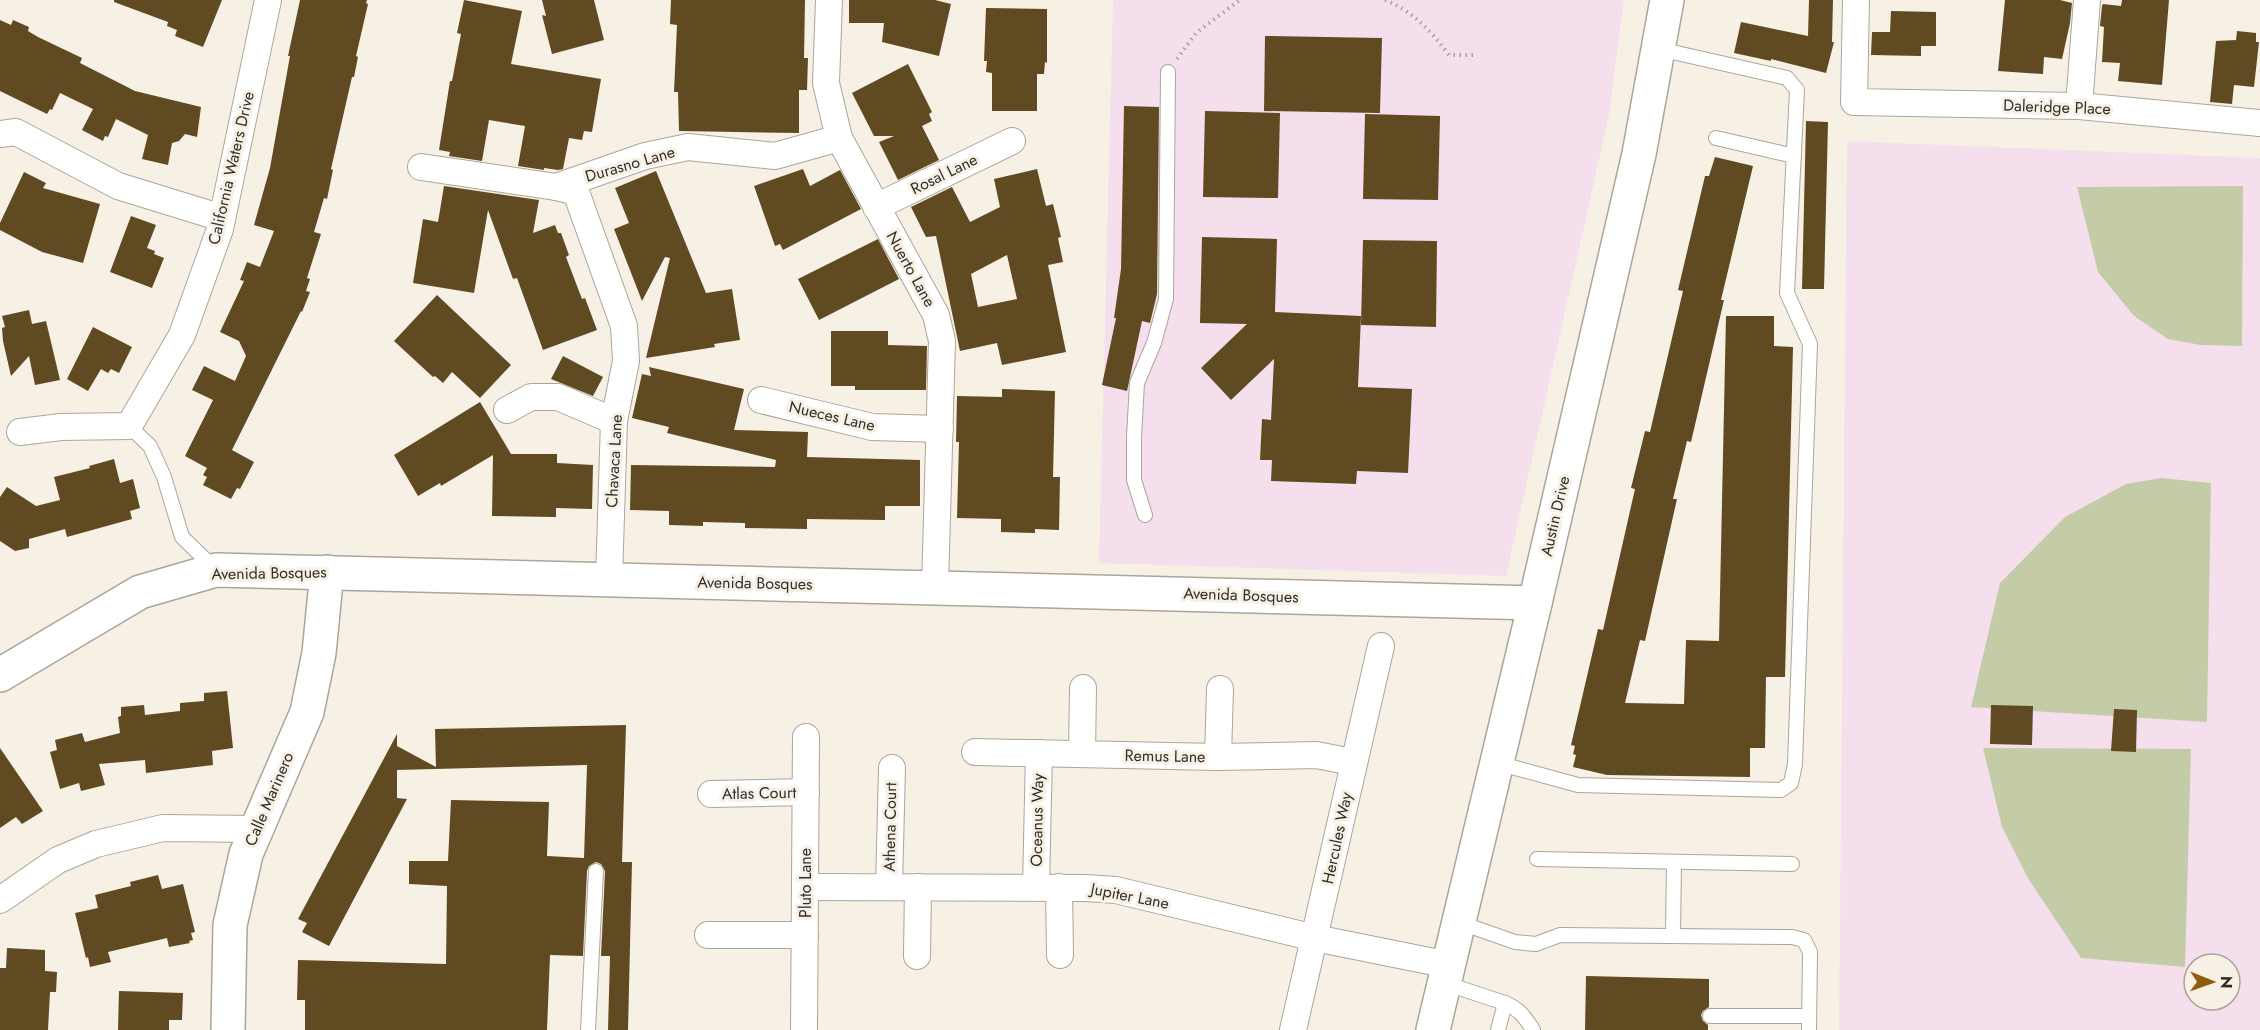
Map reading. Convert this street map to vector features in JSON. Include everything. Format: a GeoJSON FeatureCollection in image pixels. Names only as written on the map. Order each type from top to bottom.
{"type":"FeatureCollection","features":[{"type":"Feature","properties":{"kind":"street","name":"California Waters Drive"},"geometry":{"type":"LineString","coordinates":[[129,426],[182,335],[222,218],[268,0]]}},
{"type":"Feature","properties":{"kind":"street","name":"Nuerto Lane"},"geometry":{"type":"LineString","coordinates":[[829,0],[826,83],[839,138],[936,315],[942,341],[935,587]]}},
{"type":"Feature","properties":{"kind":"street","name":"Austin Drive"},"geometry":{"type":"LineString","coordinates":[[1433,1030],[1639,154],[1667,0]]}},
{"type":"Feature","properties":{"kind":"street","name":"Daleridge Place"},"geometry":{"type":"LineString","coordinates":[[1856,0],[1854,102],[2079,106],[2260,123]]}},
{"type":"Feature","properties":{"kind":"street"},"geometry":{"type":"LineString","coordinates":[[2079,106],[2086,0]]}},
{"type":"Feature","properties":{"kind":"street"},"geometry":{"type":"LineString","coordinates":[[0,134],[16,132],[118,186],[222,218]]}},
{"type":"Feature","properties":{"kind":"street","name":"Durasno Lane"},"geometry":{"type":"LineString","coordinates":[[421,167],[556,187],[645,156],[688,147],[775,156],[839,138]]}},
{"type":"Feature","properties":{"kind":"street","name":"Rosal Lane"},"geometry":{"type":"LineString","coordinates":[[876,207],[1012,141]]}},
{"type":"Feature","properties":{"kind":"street","name":"Chavaca Lane"},"geometry":{"type":"LineString","coordinates":[[556,187],[576,192],[624,326],[626,360],[614,421],[609,579]]}},
{"type":"Feature","properties":{"kind":"street"},"geometry":{"type":"LineString","coordinates":[[507,410],[531,397],[558,397],[614,421]]}},
{"type":"Feature","properties":{"kind":"street","name":"Nueces Lane"},"geometry":{"type":"LineString","coordinates":[[761,400],[872,427],[940,429]]}},
{"type":"Feature","properties":{"kind":"street"},"geometry":{"type":"LineString","coordinates":[[20,432],[61,426],[129,426]]}},
{"type":"Feature","properties":{"kind":"street","name":"Avenida Bosques"},"geometry":{"type":"LineString","coordinates":[[0,675],[140,592],[216,570],[1535,603]]}},
{"type":"Feature","properties":{"kind":"street","name":"Calle Marinero"},"geometry":{"type":"LineString","coordinates":[[228,1030],[230,925],[246,854],[307,712],[320,653],[327,572]]}},
{"type":"Feature","properties":{"kind":"street","name":"Hercules Way"},"geometry":{"type":"LineString","coordinates":[[1293,1030],[1381,646]]}},
{"type":"Feature","properties":{"kind":"street"},"geometry":{"type":"LineString","coordinates":[[1082,754],[1083,688]]}},
{"type":"Feature","properties":{"kind":"street"},"geometry":{"type":"LineString","coordinates":[[1218,757],[1220,689]]}},
{"type":"Feature","properties":{"kind":"street","name":"Pluto Lane"},"geometry":{"type":"LineString","coordinates":[[804,1030],[806,737]]}},
{"type":"Feature","properties":{"kind":"street","name":"Remus Lane"},"geometry":{"type":"LineString","coordinates":[[975,752],[1218,757],[1316,755],[1353,762]]}},
{"type":"Feature","properties":{"kind":"street","name":"Oceanus Way"},"geometry":{"type":"LineString","coordinates":[[1039,753],[1047,887],[1060,955]]}},
{"type":"Feature","properties":{"kind":"street","name":"Athena Court"},"geometry":{"type":"LineString","coordinates":[[889,887],[892,768]]}},
{"type":"Feature","properties":{"kind":"street","name":"Atlas Court"},"geometry":{"type":"LineString","coordinates":[[711,794],[806,792]]}},
{"type":"Feature","properties":{"kind":"street"},"geometry":{"type":"LineString","coordinates":[[0,900],[58,860],[96,844],[163,828],[256,829]]}},
{"type":"Feature","properties":{"kind":"street","name":"Jupiter Lane"},"geometry":{"type":"LineString","coordinates":[[805,886],[1047,887],[1116,890],[1315,938],[1446,974]]}},
{"type":"Feature","properties":{"kind":"street"},"geometry":{"type":"LineString","coordinates":[[917,956],[918,887]]}},
{"type":"Feature","properties":{"kind":"street"},"geometry":{"type":"LineString","coordinates":[[708,935],[805,935]]}},
{"type":"Feature","properties":{"kind":"lane"},"geometry":{"type":"LineString","coordinates":[[1497,763],[1578,785],[1781,790],[1791,783],[1795,764],[1810,344],[1787,293],[1797,90],[1787,78],[1659,49]]}},
{"type":"Feature","properties":{"kind":"lane"},"geometry":{"type":"LineString","coordinates":[[1145,515],[1134,480],[1134,438],[1137,383],[1154,343],[1166,299],[1168,72]]}},
{"type":"Feature","properties":{"kind":"lane"},"geometry":{"type":"LineString","coordinates":[[1716,138],[1794,156]]}},
{"type":"Feature","properties":{"kind":"lane"},"geometry":{"type":"LineString","coordinates":[[129,426],[150,446],[164,477],[182,537],[216,570]]}},
{"type":"Feature","properties":{"kind":"lane"},"geometry":{"type":"LineString","coordinates":[[1537,859],[1792,864]]}},
{"type":"Feature","properties":{"kind":"lane"},"geometry":{"type":"LineString","coordinates":[[1673,936],[1674,862]]}},
{"type":"Feature","properties":{"kind":"lane"},"geometry":{"type":"LineString","coordinates":[[588,1030],[596,871]]}},
{"type":"Feature","properties":{"kind":"lane"},"geometry":{"type":"LineString","coordinates":[[1458,922],[1515,942],[1536,944],[1560,934],[1792,937],[1804,940],[1810,952],[1809,1023],[1710,1016]]}},
{"type":"Feature","properties":{"kind":"lane"},"geometry":{"type":"LineString","coordinates":[[1446,974],[1515,1007],[1524,1015],[1533,1030]]}},
{"type":"Feature","properties":{"kind":"lane"},"geometry":{"type":"LineString","coordinates":[[1498,1030],[1505,1003]]}},
{"type":"Feature","properties":{"kind":"path"},"geometry":{"type":"LineString","coordinates":[[1168,72],[1196,33],[1240,0]]}},
{"type":"Feature","properties":{"kind":"path"},"geometry":{"type":"LineString","coordinates":[[1385,0],[1404,8],[1430,30],[1449,55],[1473,56]]}},
{"type":"Feature","properties":{"kind":"shaded area"},"geometry":{"type":"Polygon","coordinates":[[[1113,0],[1624,0],[1609,115],[1506,576],[1099,563],[1113,0]]]}},
{"type":"Feature","properties":{"kind":"shaded area"},"geometry":{"type":"Polygon","coordinates":[[[1847,141],[2260,158],[2260,1030],[1839,1030],[1847,141]]]}},
{"type":"Feature","properties":{"kind":"green space"},"geometry":{"type":"Polygon","coordinates":[[[2243,186],[2242,346],[2201,345],[2168,339],[2134,316],[2098,272],[2077,187],[2243,186]]]}},
{"type":"Feature","properties":{"kind":"green space"},"geometry":{"type":"Polygon","coordinates":[[[2161,478],[2211,483],[2207,722],[1971,707],[2000,583],[2065,517],[2126,484],[2161,478]]]}},
{"type":"Feature","properties":{"kind":"green space"},"geometry":{"type":"Polygon","coordinates":[[[1983,748],[2191,749],[2185,952],[2182,952],[2182,967],[2081,958],[2029,880],[2002,827],[1983,748]]]}},
{"type":"Feature","properties":{"kind":"building"},"geometry":{"type":"Polygon","coordinates":[[[114,0],[222,0],[203,47],[175,36],[177,30],[167,26],[168,22],[114,2],[114,0]]]}},
{"type":"Feature","properties":{"kind":"building"},"geometry":{"type":"Polygon","coordinates":[[[300,0],[367,0],[368,4],[356,56],[358,57],[354,77],[352,77],[331,169],[333,170],[327,199],[324,198],[314,232],[321,234],[307,278],[310,279],[306,291],[310,292],[232,450],[254,462],[240,489],[237,488],[231,499],[203,485],[207,477],[203,475],[207,468],[185,456],[213,400],[192,390],[204,366],[235,381],[246,356],[239,341],[220,332],[244,281],[240,280],[247,262],[260,267],[274,231],[254,225],[270,168],[290,56],[288,56],[300,0]]]}},
{"type":"Feature","properties":{"kind":"building"},"geometry":{"type":"Polygon","coordinates":[[[464,0],[522,11],[511,64],[601,79],[592,132],[584,131],[582,140],[569,138],[563,169],[544,168],[544,170],[518,166],[525,126],[489,120],[482,161],[449,156],[450,152],[439,150],[450,81],[452,81],[461,34],[457,33],[464,0]]]}},
{"type":"Feature","properties":{"kind":"building"},"geometry":{"type":"Polygon","coordinates":[[[542,0],[594,0],[604,40],[552,54],[542,15],[546,16],[542,0]]]}},
{"type":"Feature","properties":{"kind":"building"},"geometry":{"type":"Polygon","coordinates":[[[671,0],[805,0],[804,58],[808,58],[807,90],[799,90],[799,133],[679,131],[678,92],[674,92],[677,25],[670,24],[671,0]]]}},
{"type":"Feature","properties":{"kind":"building"},"geometry":{"type":"Polygon","coordinates":[[[849,0],[935,0],[951,4],[939,56],[882,42],[884,23],[849,23],[849,0]]]}},
{"type":"Feature","properties":{"kind":"building"},"geometry":{"type":"Polygon","coordinates":[[[1809,0],[1833,0],[1832,42],[1834,42],[1826,73],[1771,59],[1771,61],[1734,53],[1741,22],[1808,36],[1809,0]]]}},
{"type":"Feature","properties":{"kind":"building"},"geometry":{"type":"Polygon","coordinates":[[[2005,0],[2060,0],[2072,3],[2062,59],[2044,57],[2043,74],[1998,71],[2005,0]]]}},
{"type":"Feature","properties":{"kind":"building"},"geometry":{"type":"Polygon","coordinates":[[[2122,0],[2169,0],[2162,85],[2118,81],[2120,63],[2102,62],[2104,27],[2100,26],[2102,6],[2103,4],[2121,6],[2122,0]]]}},
{"type":"Feature","properties":{"kind":"building"},"geometry":{"type":"Polygon","coordinates":[[[986,8],[1047,9],[1047,63],[1045,62],[1044,74],[1037,74],[1037,111],[992,111],[992,73],[986,72],[987,61],[984,61],[986,8]]]}},
{"type":"Feature","properties":{"kind":"building"},"geometry":{"type":"Polygon","coordinates":[[[1891,11],[1936,12],[1936,46],[1921,46],[1921,56],[1871,55],[1872,32],[1890,32],[1891,11]]]}},
{"type":"Feature","properties":{"kind":"building"},"geometry":{"type":"Polygon","coordinates":[[[0,20],[11,25],[13,20],[29,27],[28,31],[38,37],[82,58],[80,63],[135,91],[201,107],[197,137],[185,134],[179,141],[172,143],[168,165],[142,159],[148,135],[116,119],[108,137],[105,136],[103,141],[82,130],[93,109],[60,93],[52,110],[50,109],[47,114],[0,91],[0,20]]]}},
{"type":"Feature","properties":{"kind":"building"},"geometry":{"type":"Polygon","coordinates":[[[2237,31],[2256,33],[2256,42],[2259,42],[2254,87],[2234,85],[2232,104],[2210,102],[2216,41],[2236,40],[2237,31]]]}},
{"type":"Feature","properties":{"kind":"building"},"geometry":{"type":"Polygon","coordinates":[[[1265,36],[1382,38],[1380,113],[1264,111],[1265,36]]]}},
{"type":"Feature","properties":{"kind":"building"},"geometry":{"type":"Polygon","coordinates":[[[908,64],[932,112],[929,114],[932,121],[922,126],[939,160],[898,180],[879,142],[894,136],[874,136],[852,93],[908,64]]]}},
{"type":"Feature","properties":{"kind":"building"},"geometry":{"type":"Polygon","coordinates":[[[1124,106],[1159,107],[1157,294],[1150,323],[1142,321],[1127,391],[1102,385],[1116,318],[1114,318],[1121,269],[1124,106]]]}},
{"type":"Feature","properties":{"kind":"building"},"geometry":{"type":"Polygon","coordinates":[[[1205,111],[1280,113],[1278,198],[1203,197],[1205,111]]]}},
{"type":"Feature","properties":{"kind":"building"},"geometry":{"type":"Polygon","coordinates":[[[1365,114],[1440,116],[1438,200],[1363,199],[1365,114]]]}},
{"type":"Feature","properties":{"kind":"building"},"geometry":{"type":"Polygon","coordinates":[[[1806,121],[1828,122],[1824,289],[1802,289],[1806,121]]]}},
{"type":"Feature","properties":{"kind":"building"},"geometry":{"type":"Polygon","coordinates":[[[1715,157],[1753,166],[1721,300],[1724,300],[1691,442],[1687,441],[1673,499],[1677,499],[1645,641],[1640,640],[1625,703],[1684,704],[1686,640],[1719,641],[1726,316],[1774,316],[1774,346],[1793,347],[1785,677],[1766,677],[1765,748],[1750,748],[1750,777],[1607,775],[1573,767],[1576,755],[1573,754],[1575,746],[1571,745],[1598,629],[1603,630],[1635,489],[1631,488],[1645,431],[1650,432],[1683,291],[1678,290],[1705,176],[1709,176],[1715,157]]]}},
{"type":"Feature","properties":{"kind":"building"},"geometry":{"type":"Polygon","coordinates":[[[803,169],[810,186],[840,170],[861,209],[783,250],[780,244],[775,246],[754,186],[803,169]]]}},
{"type":"Feature","properties":{"kind":"building"},"geometry":{"type":"Polygon","coordinates":[[[1037,169],[1046,206],[1053,204],[1061,237],[1058,238],[1063,262],[1048,265],[1066,352],[1002,365],[997,343],[960,351],[936,236],[926,237],[911,207],[952,187],[970,222],[1000,207],[994,179],[1037,169]],[[1007,255],[971,274],[978,307],[1017,299],[1007,255]]]}},
{"type":"Feature","properties":{"kind":"building"},"geometry":{"type":"Polygon","coordinates":[[[656,171],[706,293],[732,289],[740,340],[714,344],[715,347],[646,358],[670,258],[665,257],[642,301],[614,229],[629,223],[615,188],[656,171]]]}},
{"type":"Feature","properties":{"kind":"building"},"geometry":{"type":"Polygon","coordinates":[[[24,172],[46,183],[43,188],[100,204],[83,263],[42,252],[0,230],[0,223],[24,172]]]}},
{"type":"Feature","properties":{"kind":"building"},"geometry":{"type":"Polygon","coordinates":[[[444,186],[539,200],[533,233],[555,225],[558,233],[561,233],[569,255],[566,257],[597,330],[543,350],[517,278],[513,279],[488,210],[474,293],[413,283],[423,219],[438,222],[444,186]]]}},
{"type":"Feature","properties":{"kind":"building"},"geometry":{"type":"Polygon","coordinates":[[[131,216],[156,225],[147,248],[164,258],[152,288],[110,272],[131,216]]]}},
{"type":"Feature","properties":{"kind":"building"},"geometry":{"type":"Polygon","coordinates":[[[1202,237],[1277,239],[1275,312],[1361,316],[1358,387],[1412,389],[1408,473],[1357,471],[1356,484],[1271,481],[1272,460],[1260,460],[1262,419],[1271,420],[1274,359],[1231,400],[1201,368],[1247,324],[1200,323],[1202,237]]]}},
{"type":"Feature","properties":{"kind":"building"},"geometry":{"type":"Polygon","coordinates":[[[878,239],[899,279],[819,320],[798,279],[878,239]]]}},
{"type":"Feature","properties":{"kind":"building"},"geometry":{"type":"Polygon","coordinates":[[[1363,240],[1437,241],[1436,327],[1361,325],[1363,240]]]}},
{"type":"Feature","properties":{"kind":"building"},"geometry":{"type":"Polygon","coordinates":[[[437,295],[511,365],[480,398],[452,372],[443,383],[435,376],[433,377],[394,341],[437,295]]]}},
{"type":"Feature","properties":{"kind":"building"},"geometry":{"type":"Polygon","coordinates":[[[29,310],[32,324],[46,321],[60,380],[35,385],[29,356],[11,376],[3,341],[2,328],[5,327],[2,316],[29,310]]]}},
{"type":"Feature","properties":{"kind":"building"},"geometry":{"type":"Polygon","coordinates":[[[93,327],[132,347],[119,373],[111,369],[108,373],[101,369],[88,391],[67,379],[93,327]]]}},
{"type":"Feature","properties":{"kind":"building"},"geometry":{"type":"Polygon","coordinates":[[[831,331],[888,331],[888,345],[927,346],[926,390],[855,390],[855,386],[831,386],[831,331]]]}},
{"type":"Feature","properties":{"kind":"building"},"geometry":{"type":"Polygon","coordinates":[[[563,356],[603,377],[593,396],[551,379],[563,356]]]}},
{"type":"Feature","properties":{"kind":"building"},"geometry":{"type":"Polygon","coordinates":[[[649,367],[744,389],[734,430],[808,432],[807,457],[920,460],[920,506],[885,506],[885,520],[807,519],[807,529],[745,528],[745,523],[703,522],[703,526],[669,525],[669,511],[630,510],[631,465],[775,467],[776,460],[667,433],[669,427],[632,418],[642,374],[651,376],[649,367]]]}},
{"type":"Feature","properties":{"kind":"building"},"geometry":{"type":"Polygon","coordinates":[[[1002,389],[1055,391],[1053,477],[1060,477],[1059,530],[1035,529],[1035,533],[1001,532],[1001,519],[957,518],[959,442],[956,442],[957,396],[1002,397],[1002,389]]]}},
{"type":"Feature","properties":{"kind":"building"},"geometry":{"type":"Polygon","coordinates":[[[480,402],[511,454],[557,454],[557,463],[593,465],[592,509],[556,508],[556,517],[492,516],[493,455],[441,486],[440,483],[418,496],[394,455],[480,402]]]}},
{"type":"Feature","properties":{"kind":"building"},"geometry":{"type":"Polygon","coordinates":[[[114,459],[120,483],[133,479],[140,508],[130,511],[132,519],[67,537],[65,529],[29,539],[29,548],[15,551],[0,541],[0,497],[7,487],[36,506],[60,500],[54,477],[114,459]]]}},
{"type":"Feature","properties":{"kind":"building"},"geometry":{"type":"Polygon","coordinates":[[[227,691],[233,748],[212,751],[213,765],[146,773],[145,760],[99,764],[105,785],[81,791],[79,783],[60,789],[50,752],[57,750],[55,740],[82,733],[85,742],[120,733],[118,717],[121,716],[121,707],[144,705],[145,715],[180,711],[180,703],[204,701],[204,693],[227,691]]]}},
{"type":"Feature","properties":{"kind":"building"},"geometry":{"type":"Polygon","coordinates":[[[1991,705],[2033,706],[2032,745],[1990,744],[1991,705]]]}},
{"type":"Feature","properties":{"kind":"building"},"geometry":{"type":"Polygon","coordinates":[[[2114,709],[2137,710],[2136,752],[2111,751],[2114,709]]]}},
{"type":"Feature","properties":{"kind":"building"},"geometry":{"type":"Polygon","coordinates":[[[626,725],[622,862],[632,862],[628,1030],[608,1030],[610,956],[601,956],[605,871],[601,864],[596,862],[589,866],[587,871],[583,956],[550,955],[547,1030],[305,1030],[305,1000],[297,1000],[298,960],[446,964],[447,886],[409,884],[409,861],[448,861],[451,800],[549,802],[547,856],[584,858],[587,765],[397,770],[397,798],[407,799],[329,946],[302,932],[307,923],[298,919],[397,734],[397,746],[436,767],[435,729],[626,725]]]}},
{"type":"Feature","properties":{"kind":"building"},"geometry":{"type":"Polygon","coordinates":[[[0,748],[43,811],[22,824],[16,817],[0,828],[0,748]]]}},
{"type":"Feature","properties":{"kind":"building"},"geometry":{"type":"Polygon","coordinates":[[[158,875],[162,889],[183,884],[195,932],[191,933],[193,940],[189,941],[190,943],[169,947],[167,938],[108,952],[111,962],[90,967],[75,913],[98,908],[95,895],[131,886],[130,882],[158,875]]]}},
{"type":"Feature","properties":{"kind":"building"},"geometry":{"type":"Polygon","coordinates":[[[7,948],[45,950],[45,971],[57,972],[56,992],[50,992],[48,1030],[0,1030],[0,968],[6,968],[7,948]]]}},
{"type":"Feature","properties":{"kind":"building"},"geometry":{"type":"Polygon","coordinates":[[[1586,976],[1709,979],[1709,1007],[1701,1015],[1703,1021],[1708,1025],[1708,1030],[1585,1030],[1586,976]]]}},
{"type":"Feature","properties":{"kind":"building"},"geometry":{"type":"Polygon","coordinates":[[[119,991],[183,993],[182,1020],[169,1020],[169,1030],[118,1030],[119,991]]]}}]}
